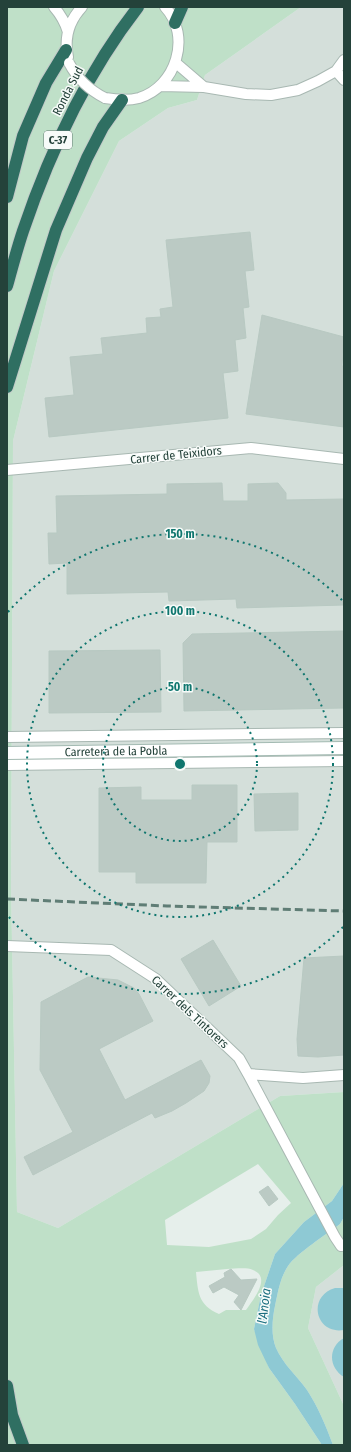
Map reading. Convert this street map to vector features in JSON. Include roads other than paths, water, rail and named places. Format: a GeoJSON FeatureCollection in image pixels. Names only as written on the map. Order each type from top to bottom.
{"type":"FeatureCollection","features":[{"type":"Feature","properties":{"kind":"highway","name":"Ronda Sud"},"geometry":{"type":"LineString","coordinates":[[7,286],[23,231],[53,150],[92,73],[138,7]]}},
{"type":"Feature","properties":{"kind":"highway"},"geometry":{"type":"LineString","coordinates":[[175,23],[182,7]]}},
{"type":"Feature","properties":{"kind":"highway","name":"C-37"},"geometry":{"type":"LineString","coordinates":[[7,197],[23,136],[46,83],[66,50]]}},
{"type":"Feature","properties":{"kind":"highway"},"geometry":{"type":"LineString","coordinates":[[7,387],[56,230],[87,158],[103,127],[122,100]]}},
{"type":"Feature","properties":{"kind":"highway"},"geometry":{"type":"LineString","coordinates":[[7,1386],[12,1415],[23,1445]]}},
{"type":"Feature","properties":{"kind":"street"},"geometry":{"type":"LineString","coordinates":[[54,7],[60,13],[68,32]]}},
{"type":"Feature","properties":{"kind":"street"},"geometry":{"type":"LineString","coordinates":[[82,7],[74,15],[68,32],[66,50],[69,64],[75,74],[91,91],[105,98],[122,100],[139,98],[149,94],[161,86],[172,72],[176,63],[179,46],[175,23],[166,8]]}},
{"type":"Feature","properties":{"kind":"street"},"geometry":{"type":"LineString","coordinates":[[161,86],[204,87],[246,94],[271,95],[298,90],[318,82],[336,71],[344,60]]}},
{"type":"Feature","properties":{"kind":"street"},"geometry":{"type":"LineString","coordinates":[[176,63],[204,87]]}},
{"type":"Feature","properties":{"kind":"street"},"geometry":{"type":"LineString","coordinates":[[336,71],[344,80]]}},
{"type":"Feature","properties":{"kind":"street","name":"Carrer de Teixidors"},"geometry":{"type":"LineString","coordinates":[[7,470],[251,448],[344,459]]}},
{"type":"Feature","properties":{"kind":"street","name":"Carretera de la Pobla"},"geometry":{"type":"LineString","coordinates":[[7,737],[344,733]]}},
{"type":"Feature","properties":{"kind":"street","name":"Carretera de la Pobla"},"geometry":{"type":"LineString","coordinates":[[7,753],[344,748]]}},
{"type":"Feature","properties":{"kind":"street","name":"Carretera de la Pobla"},"geometry":{"type":"LineString","coordinates":[[7,765],[344,761]]}},
{"type":"Feature","properties":{"kind":"street","name":"Carrer dels Tintorers"},"geometry":{"type":"LineString","coordinates":[[8,946],[111,950],[156,979],[239,1058],[341,1246]]}},
{"type":"Feature","properties":{"kind":"street"},"geometry":{"type":"LineString","coordinates":[[248,1074],[303,1078],[344,1075]]}},
{"type":"Feature","properties":{"kind":"water","name":"l'Anoia"},"geometry":{"type":"Polygon","coordinates":[[[344,1183],[344,1217],[340,1224],[305,1250],[288,1266],[280,1285],[273,1322],[273,1338],[276,1348],[290,1370],[311,1396],[322,1417],[333,1445],[322,1445],[269,1368],[258,1345],[254,1329],[261,1295],[275,1254],[304,1222],[332,1201],[344,1183]]]}},
{"type":"Feature","properties":{"kind":"water"},"geometry":{"type":"Polygon","coordinates":[[[335,1288],[344,1288],[344,1330],[334,1330],[326,1327],[318,1314],[318,1306],[321,1299],[326,1292],[335,1288]]]}},
{"type":"Feature","properties":{"kind":"water"},"geometry":{"type":"Polygon","coordinates":[[[344,1338],[344,1377],[335,1368],[332,1357],[335,1346],[344,1338]]]}},
{"type":"Feature","properties":{"kind":"railway"},"geometry":{"type":"LineString","coordinates":[[7,899],[167,906],[344,911]]}}]}
